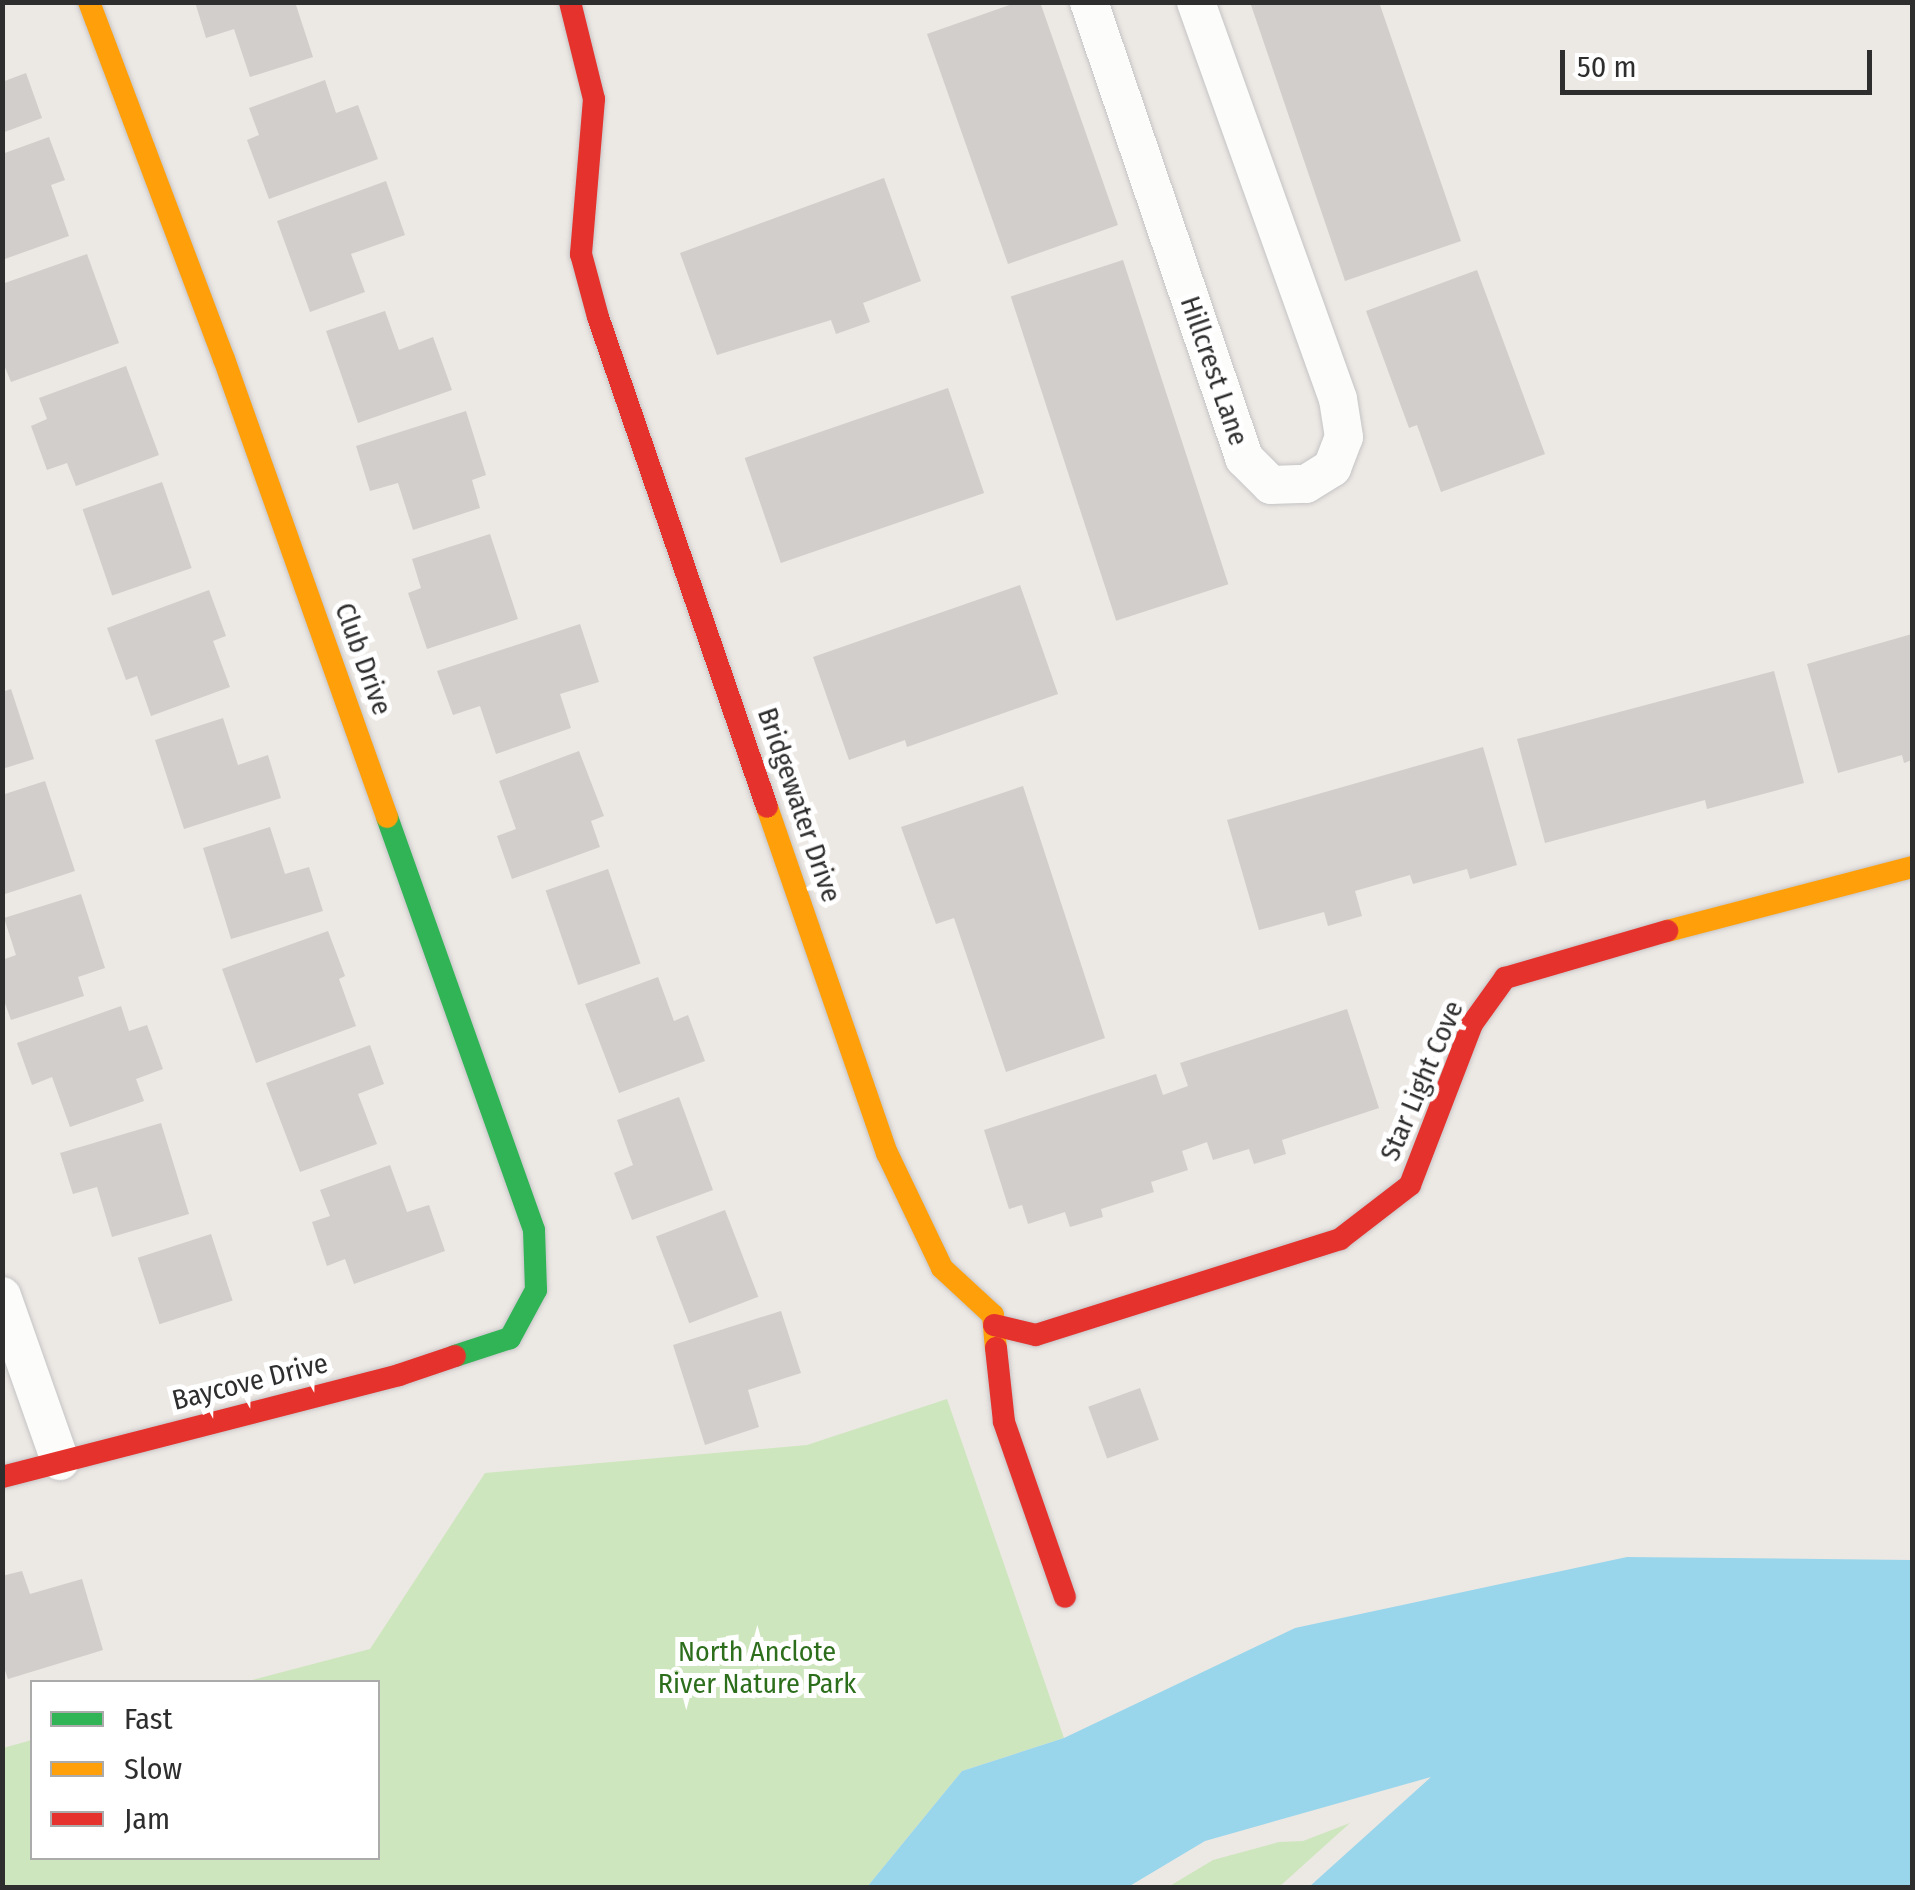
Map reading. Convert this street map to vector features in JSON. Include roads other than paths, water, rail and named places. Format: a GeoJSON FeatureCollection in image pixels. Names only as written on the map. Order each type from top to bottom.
{"type":"FeatureCollection","features":[{"type":"Feature","properties":{"kind":"street","name":"Club Drive"},"geometry":{"type":"LineString","coordinates":[[90,2],[224,359],[534,1230],[536,1290],[510,1338]]}},
{"type":"Feature","properties":{"kind":"street","name":"Bridgewater Drive"},"geometry":{"type":"LineString","coordinates":[[570,2],[594,99],[581,254],[598,317],[887,1152],[942,1268],[993,1316],[994,1326]]}},
{"type":"Feature","properties":{"kind":"street","name":"Hillcrest Lane"},"geometry":{"type":"LineString","coordinates":[[1089,2],[1244,458],[1271,486],[1306,484],[1332,468],[1344,438],[1338,400],[1196,2]]}},
{"type":"Feature","properties":{"kind":"street","name":"Star Light Cove"},"geometry":{"type":"LineString","coordinates":[[994,1326],[1036,1335],[1340,1239],[1410,1185],[1472,1024],[1506,978],[1556,960],[1912,867]]}},
{"type":"Feature","properties":{"kind":"street"},"geometry":{"type":"LineString","coordinates":[[2,1296],[60,1461]]}},
{"type":"Feature","properties":{"kind":"street"},"geometry":{"type":"LineString","coordinates":[[994,1326],[1004,1422],[1065,1597]]}},
{"type":"Feature","properties":{"kind":"street","name":"Baycove Drive"},"geometry":{"type":"LineString","coordinates":[[2,1477],[398,1375],[510,1338]]}},
{"type":"Feature","properties":{"kind":"water"},"geometry":{"type":"Polygon","coordinates":[[[1627,1557],[1912,1560],[1912,1887],[1309,1887],[1431,1777],[1205,1841],[1128,1887],[867,1887],[962,1771],[1064,1738],[1295,1628],[1627,1557]]]}},
{"type":"Feature","properties":{"kind":"park label","name":"North Anclote River Nature Park"},"geometry":{"type":"Point","coordinates":[757,1668]}}]}
